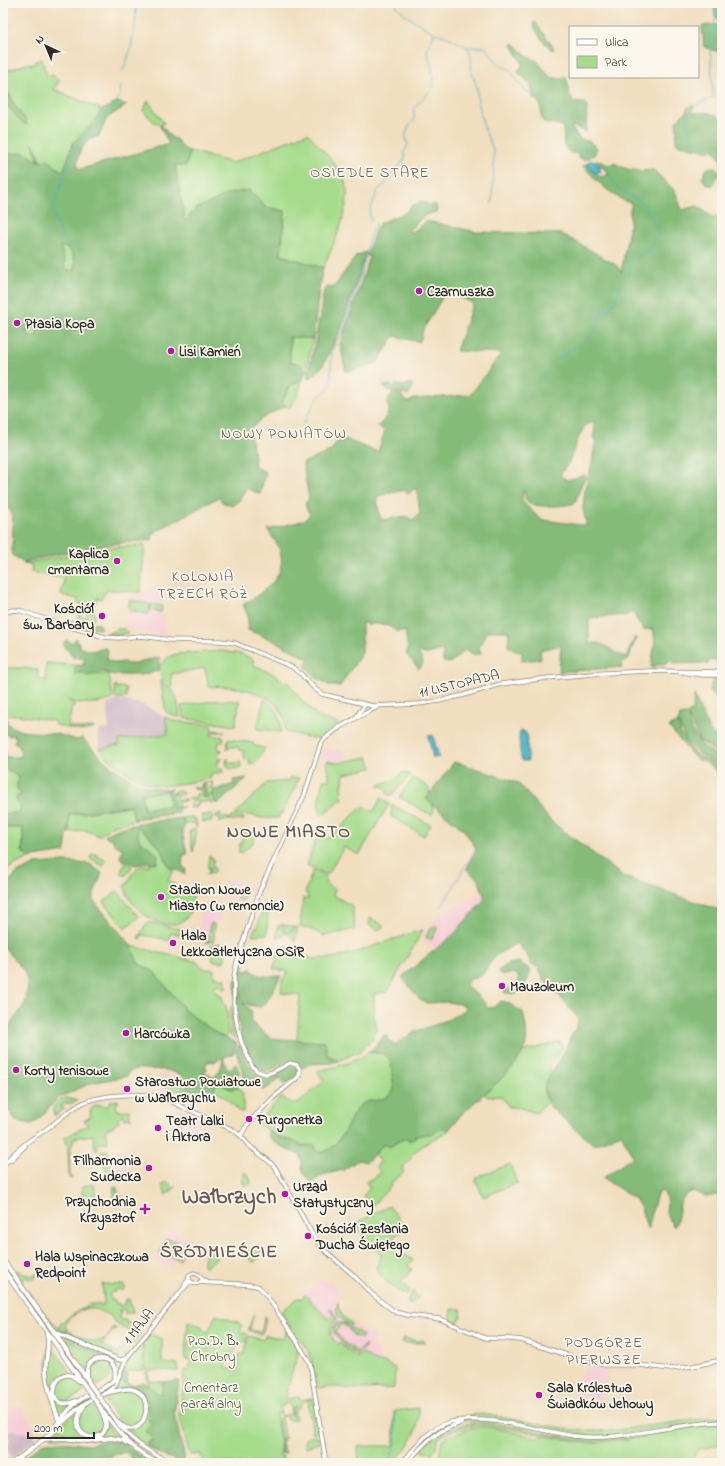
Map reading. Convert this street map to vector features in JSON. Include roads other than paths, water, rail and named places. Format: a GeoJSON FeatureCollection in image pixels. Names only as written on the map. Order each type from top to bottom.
{"type":"FeatureCollection","features":[{"type":"Feature","properties":{"kind":"main road"},"geometry":{"type":"LineString","coordinates":[[3,1260],[116,1421],[126,1428],[130,1428],[137,1427],[145,1418],[147,1409],[145,1402],[136,1390],[124,1389],[106,1393]]}},
{"type":"Feature","properties":{"kind":"main road"},"geometry":{"type":"LineString","coordinates":[[3,1269],[100,1407],[106,1423],[100,1436],[95,1438],[88,1438],[80,1432],[77,1423],[78,1415],[86,1403]]}},
{"type":"Feature","properties":{"kind":"main road"},"geometry":{"type":"LineString","coordinates":[[46,1329],[48,1344],[46,1372],[50,1394],[59,1421]]}},
{"type":"Feature","properties":{"kind":"main road"},"geometry":{"type":"LineString","coordinates":[[49,1334],[52,1330]]}},
{"type":"Feature","properties":{"kind":"main road"},"geometry":{"type":"LineString","coordinates":[[52,1330],[94,1350],[120,1360],[126,1359]]}},
{"type":"Feature","properties":{"kind":"main road"},"geometry":{"type":"LineString","coordinates":[[89,1383],[86,1374],[88,1368],[94,1360],[103,1358],[111,1363],[115,1370],[114,1378],[107,1386]]}},
{"type":"Feature","properties":{"kind":"main road"},"geometry":{"type":"LineString","coordinates":[[80,1400],[71,1404],[63,1403],[55,1396],[54,1385],[58,1379],[66,1375],[76,1378],[85,1386]]}},
{"type":"Feature","properties":{"kind":"main road","name":"1 MAJA"},"geometry":{"type":"LineString","coordinates":[[43,1438],[80,1400],[107,1386]]}},
{"type":"Feature","properties":{"kind":"main road","name":"1 MAJA"},"geometry":{"type":"LineString","coordinates":[[12,1463],[74,1410],[106,1393]]}},
{"type":"Feature","properties":{"kind":"main road"},"geometry":{"type":"LineString","coordinates":[[43,1438],[64,1438],[87,1442],[111,1438],[122,1440],[131,1445]]}},
{"type":"Feature","properties":{"kind":"street","name":"11 LISTOPADA"},"geometry":{"type":"LineString","coordinates":[[3,613],[12,610],[22,611],[105,638],[142,636],[170,640],[220,641],[234,643],[290,666],[301,674],[322,694],[365,705],[377,706],[439,701],[493,686],[548,678],[611,672],[722,672]]}},
{"type":"Feature","properties":{"kind":"street","name":"11 LISTOPADA"},"geometry":{"type":"LineString","coordinates":[[678,672],[722,675]]}},
{"type":"Feature","properties":{"kind":"street"},"geometry":{"type":"LineString","coordinates":[[356,702],[359,709],[357,716]]}},
{"type":"Feature","properties":{"kind":"street"},"geometry":{"type":"LineString","coordinates":[[357,716],[365,705]]}},
{"type":"Feature","properties":{"kind":"street"},"geometry":{"type":"LineString","coordinates":[[365,705],[365,713]]}},
{"type":"Feature","properties":{"kind":"street"},"geometry":{"type":"LineString","coordinates":[[241,1135],[247,1125],[270,1101],[299,1076],[300,1071],[297,1065],[290,1063],[266,1074],[257,1071],[252,1066],[241,1041],[235,1011],[234,990],[236,964],[260,890],[304,796],[319,747],[327,736],[357,716],[377,706]]}},
{"type":"Feature","properties":{"kind":"street"},"geometry":{"type":"LineString","coordinates":[[3,1166],[13,1158],[17,1151],[37,1135],[85,1102],[100,1098],[144,1094],[161,1097],[232,1129],[241,1135],[251,1148],[275,1167],[323,1249],[352,1273],[373,1294],[392,1310],[400,1314],[440,1319],[480,1337],[492,1339],[512,1338],[521,1340],[597,1364],[639,1365],[670,1369],[722,1360]]}},
{"type":"Feature","properties":{"kind":"street"},"geometry":{"type":"LineString","coordinates":[[201,1281],[199,1274],[190,1274],[190,1280],[196,1284],[201,1281],[254,1285],[259,1287],[263,1292],[310,1364],[326,1463]]}},
{"type":"Feature","properties":{"kind":"street","name":"1 MAJA"},"geometry":{"type":"LineString","coordinates":[[106,1393],[115,1386],[126,1359],[190,1280]]}},
{"type":"Feature","properties":{"kind":"street","name":"1 MAJA"},"geometry":{"type":"LineString","coordinates":[[107,1386],[118,1379]]}},
{"type":"Feature","properties":{"kind":"street"},"geometry":{"type":"LineString","coordinates":[[100,1407],[121,1435],[131,1445],[146,1457],[159,1463]]}},
{"type":"Feature","properties":{"kind":"street"},"geometry":{"type":"LineString","coordinates":[[116,1421],[142,1448],[173,1463]]}},
{"type":"Feature","properties":{"kind":"street"},"geometry":{"type":"LineString","coordinates":[[407,1463],[427,1440],[439,1432],[451,1426],[470,1421]]}},
{"type":"Feature","properties":{"kind":"street"},"geometry":{"type":"LineString","coordinates":[[402,1463],[422,1440],[438,1428],[454,1422],[488,1421],[573,1436],[600,1437],[722,1422]]}},
{"type":"Feature","properties":{"kind":"water"},"geometry":{"type":"Polygon","coordinates":[[[590,160],[599,165],[601,173],[596,174],[589,168],[587,163],[590,160]]]}},
{"type":"Feature","properties":{"kind":"water"},"geometry":{"type":"Polygon","coordinates":[[[520,731],[524,731],[527,735],[528,761],[522,761],[519,738],[520,731]]]}},
{"type":"Feature","properties":{"kind":"water"},"geometry":{"type":"Polygon","coordinates":[[[433,735],[439,757],[433,758],[428,736],[433,735]]]}},
{"type":"Feature","properties":{"kind":"waterway"},"geometry":{"type":"LineString","coordinates":[[122,72],[131,49],[134,33],[136,8],[132,3]]}},
{"type":"Feature","properties":{"kind":"waterway"},"geometry":{"type":"LineString","coordinates":[[394,3],[405,15],[434,33],[446,36],[467,47],[486,47],[498,64],[509,69],[527,92],[538,95],[554,105],[557,113],[583,144],[590,161]]}},
{"type":"Feature","properties":{"kind":"waterway"},"geometry":{"type":"LineString","coordinates":[[716,3],[714,30],[711,36],[710,48],[713,97],[693,108],[689,112],[687,122],[693,138],[701,145],[716,150],[722,161]]}},
{"type":"Feature","properties":{"kind":"waterway"},"geometry":{"type":"LineString","coordinates":[[415,107],[433,88],[432,68],[427,51],[434,34]]}},
{"type":"Feature","properties":{"kind":"waterway"},"geometry":{"type":"LineString","coordinates":[[467,47],[471,58],[471,70]]}},
{"type":"Feature","properties":{"kind":"waterway"},"geometry":{"type":"LineString","coordinates":[[472,73],[477,87],[478,104],[485,131]]}},
{"type":"Feature","properties":{"kind":"waterway"},"geometry":{"type":"LineString","coordinates":[[70,247],[59,230],[54,218],[53,208],[60,186],[76,147],[85,136],[93,130],[104,112],[115,105],[120,94],[121,85]]}},
{"type":"Feature","properties":{"kind":"waterway"},"geometry":{"type":"LineString","coordinates":[[303,424],[318,397],[326,391],[331,384],[331,360],[333,349],[344,327],[365,260],[370,237],[376,224],[370,218],[370,210],[378,190],[405,159],[404,152],[408,145],[406,135],[408,129],[414,121],[414,109]]}},
{"type":"Feature","properties":{"kind":"waterway"},"geometry":{"type":"LineString","coordinates":[[486,133],[493,149],[494,167],[492,204]]}},
{"type":"Feature","properties":{"kind":"waterway"},"geometry":{"type":"LineString","coordinates":[[557,359],[585,340],[597,327],[600,315],[602,312],[609,309],[615,301],[619,287],[628,277],[631,264],[648,251],[656,237],[657,232],[654,222],[644,205],[637,199],[619,189],[612,181],[607,169],[593,161]]}},
{"type":"Feature","properties":{"kind":"waterway"},"geometry":{"type":"LineString","coordinates":[[388,1463],[396,1445],[395,1412]]}},
{"type":"Feature","properties":{"kind":"place","name":"Czarnuszka"},"geometry":{"type":"Point","coordinates":[419,291]}},
{"type":"Feature","properties":{"kind":"place","name":"Ptasia Kopa"},"geometry":{"type":"Point","coordinates":[17,323]}},
{"type":"Feature","properties":{"kind":"place","name":"Lisi Kamień"},"geometry":{"type":"Point","coordinates":[171,351]}},
{"type":"Feature","properties":{"kind":"place","name":"Kaplica cmentarna"},"geometry":{"type":"Point","coordinates":[117,561]}},
{"type":"Feature","properties":{"kind":"place","name":"Kościół św. Barbary"},"geometry":{"type":"Point","coordinates":[102,616]}},
{"type":"Feature","properties":{"kind":"place","name":"Stadion Nowe Miasto (w remoncie)"},"geometry":{"type":"Point","coordinates":[161,897]}},
{"type":"Feature","properties":{"kind":"place","name":"Hala Lekkoatletyczna OSiR"},"geometry":{"type":"Point","coordinates":[173,943]}},
{"type":"Feature","properties":{"kind":"place","name":"Mauzoleum"},"geometry":{"type":"Point","coordinates":[502,986]}},
{"type":"Feature","properties":{"kind":"place","name":"Harcówka"},"geometry":{"type":"Point","coordinates":[126,1033]}},
{"type":"Feature","properties":{"kind":"place","name":"Korty tenisowe"},"geometry":{"type":"Point","coordinates":[16,1070]}},
{"type":"Feature","properties":{"kind":"place","name":"Starostwo Powiatowe w Wałbrzychu"},"geometry":{"type":"Point","coordinates":[127,1089]}},
{"type":"Feature","properties":{"kind":"place","name":"Furgonetka"},"geometry":{"type":"Point","coordinates":[249,1119]}},
{"type":"Feature","properties":{"kind":"place","name":"Teatr Lalki i Aktora"},"geometry":{"type":"Point","coordinates":[158,1128]}},
{"type":"Feature","properties":{"kind":"place","name":"Filharmonia Sudecka"},"geometry":{"type":"Point","coordinates":[149,1168]}},
{"type":"Feature","properties":{"kind":"place","name":"Urząd Statystyczny"},"geometry":{"type":"Point","coordinates":[285,1194]}},
{"type":"Feature","properties":{"kind":"place","name":"Przychodnia Krzysztof"},"geometry":{"type":"Point","coordinates":[145,1209]}},
{"type":"Feature","properties":{"kind":"place","name":"Kościół Zesłania Ducha Świętego"},"geometry":{"type":"Point","coordinates":[308,1236]}},
{"type":"Feature","properties":{"kind":"place","name":"Hala Wspinaczkowa Redpoint"},"geometry":{"type":"Point","coordinates":[27,1264]}},
{"type":"Feature","properties":{"kind":"place","name":"Sala Królestwa Świadków Jehowy"},"geometry":{"type":"Point","coordinates":[539,1395]}},
{"type":"Feature","properties":{"kind":"district","name":"OSIEDLE STARE"},"geometry":{"type":"Point","coordinates":[370,172]}},
{"type":"Feature","properties":{"kind":"district","name":"NOWY PONIATÓW"},"geometry":{"type":"Point","coordinates":[284,433]}},
{"type":"Feature","properties":{"kind":"district","name":"KOLONIA TRZECH RÓŻ"},"geometry":{"type":"Point","coordinates":[203,584]}},
{"type":"Feature","properties":{"kind":"district","name":"NOWE MIASTO"},"geometry":{"type":"Point","coordinates":[289,831]}},
{"type":"Feature","properties":{"kind":"district","name":"Wałbrzych"},"geometry":{"type":"Point","coordinates":[229,1195]}},
{"type":"Feature","properties":{"kind":"district","name":"ŚRÓDMIEŚCIE"},"geometry":{"type":"Point","coordinates":[219,1251]}},
{"type":"Feature","properties":{"kind":"district","name":"PODGÓRZE PIERWSZE"},"geometry":{"type":"Point","coordinates":[604,1350]}},
{"type":"Feature","properties":{"kind":"park label","name":"P.O.D. B. Chrobry"},"geometry":{"type":"Point","coordinates":[213,1348]}},
{"type":"Feature","properties":{"kind":"park label","name":"Cmentarz parafialny"},"geometry":{"type":"Point","coordinates":[211,1396]}}]}
